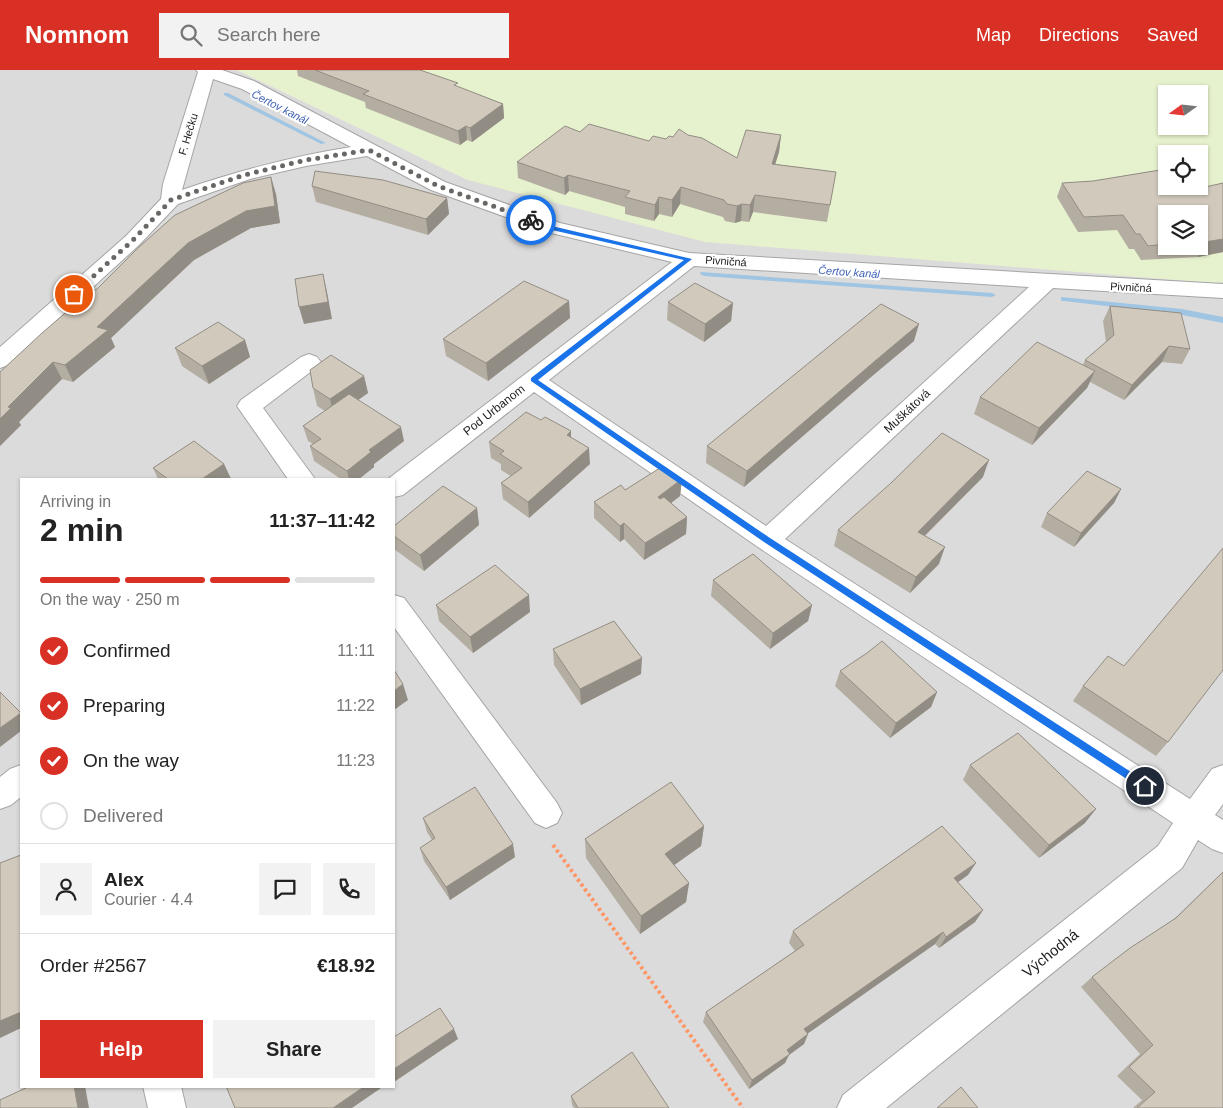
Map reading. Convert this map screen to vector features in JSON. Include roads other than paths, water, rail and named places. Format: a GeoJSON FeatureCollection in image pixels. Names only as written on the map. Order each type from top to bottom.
{"type":"FeatureCollection","features":[{"type":"Feature","properties":{"kind":"street","name":"Pivničná"},"geometry":{"type":"LineString","coordinates":[[206,71],[248,85],[438,186],[554,228],[689,259],[1047,282],[1223,291]]}},
{"type":"Feature","properties":{"kind":"street","name":"F. Hečku"},"geometry":{"type":"LineString","coordinates":[[171,200],[206,71]]}},
{"type":"Feature","properties":{"kind":"street"},"geometry":{"type":"LineString","coordinates":[[0,360],[133,240],[171,200],[244,175],[306,160],[369,150]]}},
{"type":"Feature","properties":{"kind":"street","name":"Pod Urbanom"},"geometry":{"type":"LineString","coordinates":[[395,487],[689,259]]}},
{"type":"Feature","properties":{"kind":"street","name":"Muškátová"},"geometry":{"type":"LineString","coordinates":[[767,540],[1047,282]]}},
{"type":"Feature","properties":{"kind":"street"},"geometry":{"type":"LineString","coordinates":[[301,478],[249,406],[309,362]]}},
{"type":"Feature","properties":{"kind":"street"},"geometry":{"type":"LineString","coordinates":[[533,380],[767,540],[1223,838]]}},
{"type":"Feature","properties":{"kind":"street"},"geometry":{"type":"LineString","coordinates":[[395,607],[546,813]]}},
{"type":"Feature","properties":{"kind":"street","name":"Východná"},"geometry":{"type":"LineString","coordinates":[[856,1108],[1170,856],[1194,818],[1223,779]]}},
{"type":"Feature","properties":{"kind":"street"},"geometry":{"type":"LineString","coordinates":[[0,796],[20,780]]}},
{"type":"Feature","properties":{"kind":"street"},"geometry":{"type":"LineString","coordinates":[[162,1088],[167,1108]]}},
{"type":"Feature","properties":{"kind":"waterway","name":"Čertov kanál"},"geometry":{"type":"LineString","coordinates":[[226,94],[323,143]]}},
{"type":"Feature","properties":{"kind":"waterway","name":"Čertov kanál"},"geometry":{"type":"LineString","coordinates":[[704,274],[992,295]]}},
{"type":"Feature","properties":{"kind":"waterway","name":"Čertov kanál"},"geometry":{"type":"LineString","coordinates":[[1064,299],[1182,312],[1223,320]]}}]}
